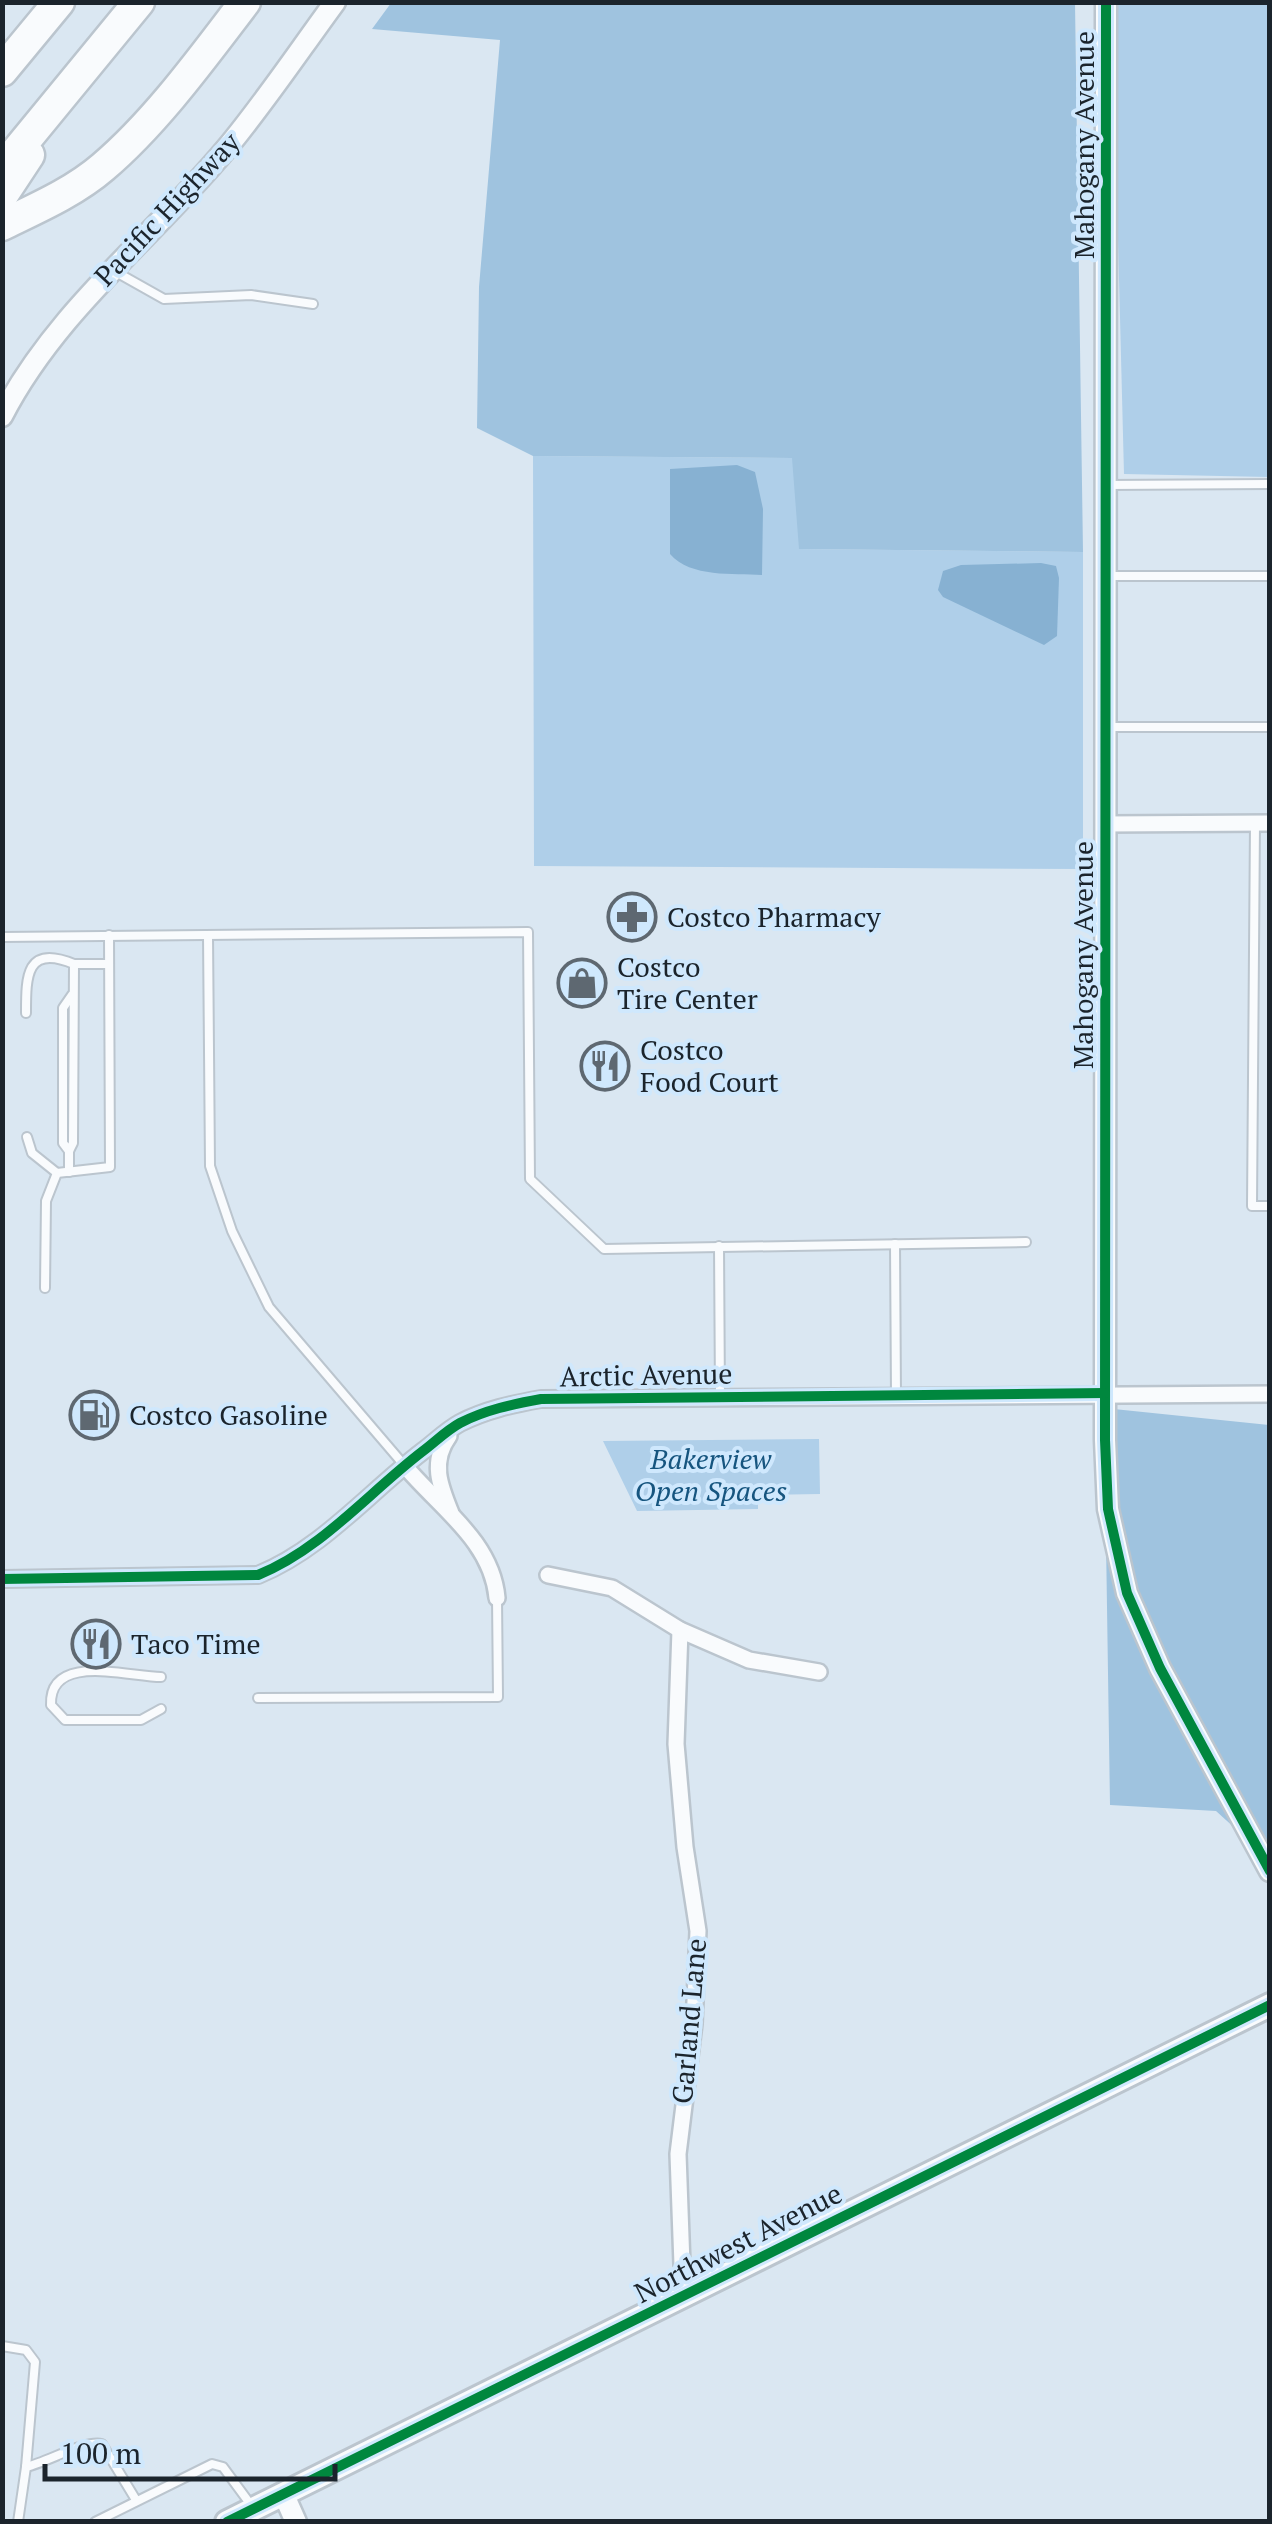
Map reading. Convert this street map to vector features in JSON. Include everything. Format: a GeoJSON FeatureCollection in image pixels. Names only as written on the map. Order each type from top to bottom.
{"type":"FeatureCollection","features":[{"type":"Feature","properties":{"kind":"highway"},"geometry":{"type":"LineString","coordinates":[[2,71],[59,2]]}},
{"type":"Feature","properties":{"kind":"highway"},"geometry":{"type":"LineString","coordinates":[[2,168],[139,2]]}},
{"type":"Feature","properties":{"kind":"highway"},"geometry":{"type":"LineString","coordinates":[[2,225],[51,201],[103,167],[182,84],[245,2]]}},
{"type":"Feature","properties":{"kind":"highway"},"geometry":{"type":"LineString","coordinates":[[2,196],[96,52]]}},
{"type":"Feature","properties":{"kind":"main road","name":"Northwest Avenue"},"geometry":{"type":"LineString","coordinates":[[226,2522],[1270,2005]]}},
{"type":"Feature","properties":{"kind":"street","name":"Pacific Highway"},"geometry":{"type":"LineString","coordinates":[[2,416],[16,389],[92,290],[225,150],[336,2]]}},
{"type":"Feature","properties":{"kind":"street","name":"Mahogany Avenue"},"geometry":{"type":"LineString","coordinates":[[1106,2],[1108,1509],[1127,1593],[1160,1668],[1270,1871]]}},
{"type":"Feature","properties":{"kind":"street"},"geometry":{"type":"LineString","coordinates":[[1105,824],[1262,823]]}},
{"type":"Feature","properties":{"kind":"street","name":"Arctic Avenue"},"geometry":{"type":"LineString","coordinates":[[2,1580],[258,1575],[282,1566],[310,1547],[404,1465],[459,1424],[506,1406],[541,1399],[1270,1394]]}},
{"type":"Feature","properties":{"kind":"street"},"geometry":{"type":"LineString","coordinates":[[453,1516],[437,1472],[440,1449],[459,1424]]}},
{"type":"Feature","properties":{"kind":"street"},"geometry":{"type":"LineString","coordinates":[[404,1465],[431,1498],[453,1516],[486,1558],[496,1578],[498,1598]]}},
{"type":"Feature","properties":{"kind":"street"},"geometry":{"type":"LineString","coordinates":[[548,1575],[612,1588],[680,1630],[749,1660],[819,1672]]}},
{"type":"Feature","properties":{"kind":"street","name":"Garland Lane"},"geometry":{"type":"LineString","coordinates":[[680,1630],[676,1744],[685,1847],[698,1931],[694,2024],[678,2154],[682,2265],[690,2292]]}},
{"type":"Feature","properties":{"kind":"street"},"geometry":{"type":"LineString","coordinates":[[284,2495],[296,2522]]}},
{"type":"Feature","properties":{"kind":"lane"},"geometry":{"type":"LineString","coordinates":[[112,270],[164,299],[252,295],[313,304]]}},
{"type":"Feature","properties":{"kind":"lane"},"geometry":{"type":"LineString","coordinates":[[1106,484],[1270,484]]}},
{"type":"Feature","properties":{"kind":"lane"},"geometry":{"type":"LineString","coordinates":[[1106,576],[1270,576]]}},
{"type":"Feature","properties":{"kind":"lane"},"geometry":{"type":"LineString","coordinates":[[1106,727],[1270,726]]}},
{"type":"Feature","properties":{"kind":"lane"},"geometry":{"type":"LineString","coordinates":[[1262,823],[1252,1206],[1270,1206]]}},
{"type":"Feature","properties":{"kind":"lane"},"geometry":{"type":"LineString","coordinates":[[2,936],[528,932],[530,1179],[604,1249],[1026,1242]]}},
{"type":"Feature","properties":{"kind":"lane"},"geometry":{"type":"LineString","coordinates":[[208,934],[210,1166],[232,1232],[269,1308],[404,1465]]}},
{"type":"Feature","properties":{"kind":"lane"},"geometry":{"type":"LineString","coordinates":[[27,1137],[32,1153],[56,1173],[110,1167],[109,936]]}},
{"type":"Feature","properties":{"kind":"lane"},"geometry":{"type":"LineString","coordinates":[[26,1013],[26,979],[39,959],[109,964]]}},
{"type":"Feature","properties":{"kind":"lane"},"geometry":{"type":"LineString","coordinates":[[68,1172],[73,1143],[74,964]]}},
{"type":"Feature","properties":{"kind":"lane"},"geometry":{"type":"LineString","coordinates":[[45,1288],[46,1202],[56,1173]]}},
{"type":"Feature","properties":{"kind":"lane"},"geometry":{"type":"LineString","coordinates":[[895,1244],[896,1396]]}},
{"type":"Feature","properties":{"kind":"lane"},"geometry":{"type":"LineString","coordinates":[[719,1246],[720,1396]]}},
{"type":"Feature","properties":{"kind":"lane"},"geometry":{"type":"LineString","coordinates":[[258,1698],[498,1697],[498,1598]]}},
{"type":"Feature","properties":{"kind":"lane"},"geometry":{"type":"LineString","coordinates":[[161,1677],[140,1677],[130,1672],[70,1673],[56,1682],[50,1693],[50,1706],[65,1720],[141,1720],[161,1709]]}},
{"type":"Feature","properties":{"kind":"lane"},"geometry":{"type":"LineString","coordinates":[[2,2346],[26,2350],[35,2362],[18,2522]]}},
{"type":"Feature","properties":{"kind":"lane"},"geometry":{"type":"LineString","coordinates":[[26,2467],[96,2442],[106,2448],[136,2500]]}},
{"type":"Feature","properties":{"kind":"lane"},"geometry":{"type":"LineString","coordinates":[[95,2522],[207,2466],[218,2465],[223,2466],[254,2509]]}},
{"type":"Feature","properties":{"kind":"green space"},"geometry":{"type":"Polygon","coordinates":[[[1112,3],[1269,3],[1269,477],[1124,474],[1112,3]]]}},
{"type":"Feature","properties":{"kind":"green space"},"geometry":{"type":"Polygon","coordinates":[[[533,456],[793,458],[800,549],[1083,552],[1083,869],[534,866],[533,456]]]}},
{"type":"Feature","properties":{"kind":"green space","name":"Bakerview Open Spaces"},"geometry":{"type":"Polygon","coordinates":[[[819,1439],[820,1494],[758,1495],[758,1509],[637,1511],[603,1441],[819,1439]]]}},
{"type":"Feature","properties":{"kind":"shaded area"},"geometry":{"type":"Polygon","coordinates":[[[391,3],[1075,3],[1083,552],[799,549],[792,458],[533,456],[477,428],[479,287],[500,40],[372,29],[391,3]]]}},
{"type":"Feature","properties":{"kind":"shaded area"},"geometry":{"type":"Polygon","coordinates":[[[737,465],[755,472],[763,509],[762,575],[713,573],[679,562],[670,554],[670,469],[737,465]]]}},
{"type":"Feature","properties":{"kind":"shaded area"},"geometry":{"type":"Polygon","coordinates":[[[961,565],[1056,566],[1059,578],[1057,636],[1044,645],[943,597],[938,590],[943,571],[961,565]]]}},
{"type":"Feature","properties":{"kind":"shaded area"},"geometry":{"type":"Polygon","coordinates":[[[1104,1408],[1269,1425],[1269,1859],[1216,1811],[1110,1805],[1104,1408]]]}},
{"type":"Feature","properties":{"kind":"cycle path"},"geometry":{"type":"LineString","coordinates":[[1106,2],[1108,1509],[1127,1593],[1160,1668],[1270,1871]]}},
{"type":"Feature","properties":{"kind":"cycle path"},"geometry":{"type":"LineString","coordinates":[[2,1579],[258,1575],[303,1551],[455,1426],[489,1411],[541,1399],[1105,1393]]}},
{"type":"Feature","properties":{"kind":"cycle path"},"geometry":{"type":"LineString","coordinates":[[227,2522],[1270,2005]]}},
{"type":"Feature","properties":{"kind":"place","name":"Costco Pharmacy"},"geometry":{"type":"Point","coordinates":[632,917]}},
{"type":"Feature","properties":{"kind":"place","name":"Costco Tire Center"},"geometry":{"type":"Point","coordinates":[582,983]}},
{"type":"Feature","properties":{"kind":"place","name":"Costco Food Court"},"geometry":{"type":"Point","coordinates":[605,1066]}},
{"type":"Feature","properties":{"kind":"place","name":"Costco Gasoline"},"geometry":{"type":"Point","coordinates":[94,1415]}},
{"type":"Feature","properties":{"kind":"place","name":"Taco Time"},"geometry":{"type":"Point","coordinates":[96,1644]}}]}
